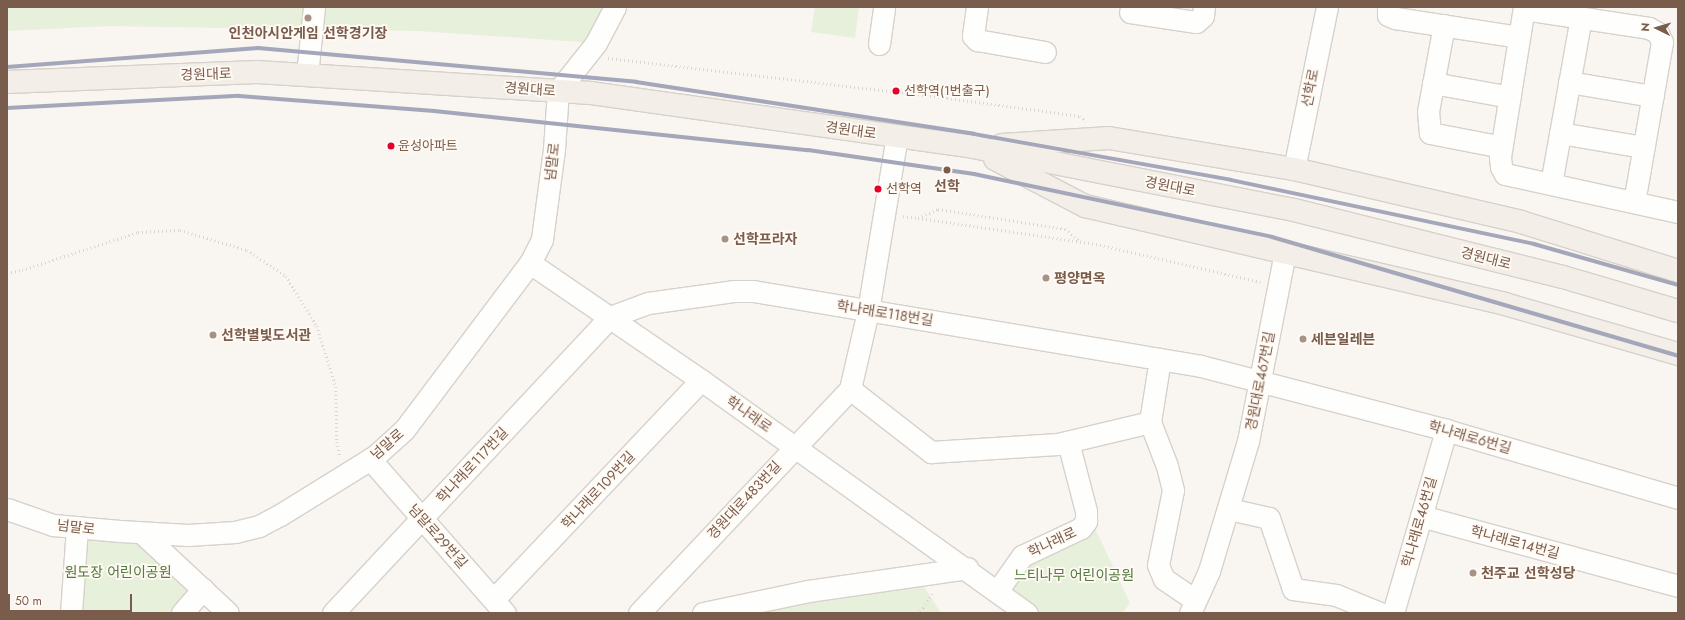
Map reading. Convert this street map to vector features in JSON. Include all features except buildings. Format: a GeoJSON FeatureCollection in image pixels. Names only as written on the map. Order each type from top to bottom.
{"type":"FeatureCollection","features":[{"type":"Feature","properties":{"kind":"main road","name":"경원대로"},"geometry":{"type":"LineString","coordinates":[[7,82],[257,72],[590,93],[973,147],[1294,210],[1563,277],[1678,311]]}},
{"type":"Feature","properties":{"kind":"main road"},"geometry":{"type":"LineString","coordinates":[[973,147],[1109,138],[1294,169],[1521,222],[1678,271]]}},
{"type":"Feature","properties":{"kind":"main road"},"geometry":{"type":"LineString","coordinates":[[973,147],[1085,206],[1505,304],[1678,354]]}},
{"type":"Feature","properties":{"kind":"street"},"geometry":{"type":"LineString","coordinates":[[307,74],[314,7]]}},
{"type":"Feature","properties":{"kind":"street"},"geometry":{"type":"LineString","coordinates":[[558,91],[596,43],[615,7]]}},
{"type":"Feature","properties":{"kind":"street"},"geometry":{"type":"LineString","coordinates":[[879,44],[884,7]]}},
{"type":"Feature","properties":{"kind":"street"},"geometry":{"type":"LineString","coordinates":[[977,7],[973,36],[976,40],[1045,52]]}},
{"type":"Feature","properties":{"kind":"street"},"geometry":{"type":"LineString","coordinates":[[1130,12],[1174,13],[1196,22],[1203,16],[1204,7]]}},
{"type":"Feature","properties":{"kind":"street","name":"선학로"},"geometry":{"type":"LineString","coordinates":[[1294,169],[1326,7]]}},
{"type":"Feature","properties":{"kind":"street"},"geometry":{"type":"LineString","coordinates":[[1388,7],[1388,15],[1395,18],[1520,37]]}},
{"type":"Feature","properties":{"kind":"street"},"geometry":{"type":"LineString","coordinates":[[1634,202],[1662,42],[1658,33],[1649,28],[1524,8],[1502,147],[1501,167],[1505,174],[1678,212]]}},
{"type":"Feature","properties":{"kind":"street"},"geometry":{"type":"LineString","coordinates":[[1550,184],[1581,18]]}},
{"type":"Feature","properties":{"kind":"street"},"geometry":{"type":"LineString","coordinates":[[1444,25],[1428,111],[1430,133],[1502,147]]}},
{"type":"Feature","properties":{"kind":"street"},"geometry":{"type":"LineString","coordinates":[[1569,82],[1653,96]]}},
{"type":"Feature","properties":{"kind":"street"},"geometry":{"type":"LineString","coordinates":[[1433,83],[1510,97]]}},
{"type":"Feature","properties":{"kind":"street","name":"넘말로"},"geometry":{"type":"LineString","coordinates":[[7,509],[54,524],[77,527],[142,533],[188,535],[235,532],[259,526],[370,459],[404,430],[530,263],[542,239],[554,149],[558,91]]}},
{"type":"Feature","properties":{"kind":"street"},"geometry":{"type":"LineString","coordinates":[[1560,133],[1644,147]]}},
{"type":"Feature","properties":{"kind":"street"},"geometry":{"type":"LineString","coordinates":[[897,136],[868,311],[850,389],[931,452],[1068,442],[1150,422],[1160,359]]}},
{"type":"Feature","properties":{"kind":"street","name":"경원대로467번길"},"geometry":{"type":"LineString","coordinates":[[1150,422],[1167,466],[1173,490],[1158,565],[1164,579],[1193,607],[1209,571],[1229,509],[1248,441],[1285,252]]}},
{"type":"Feature","properties":{"kind":"street","name":"학나래로"},"geometry":{"type":"LineString","coordinates":[[530,263],[701,380],[998,590],[1028,613]]}},
{"type":"Feature","properties":{"kind":"street","name":"학나래로118번길"},"geometry":{"type":"LineString","coordinates":[[610,317],[648,303],[733,290],[753,291],[1160,359],[1261,380]]}},
{"type":"Feature","properties":{"kind":"street","name":"학나래로117번길"},"geometry":{"type":"LineString","coordinates":[[344,609],[423,519],[610,317]]}},
{"type":"Feature","properties":{"kind":"street","name":"학나래로109번길"},"geometry":{"type":"LineString","coordinates":[[499,606],[701,380]]}},
{"type":"Feature","properties":{"kind":"street","name":"학나래로6번길"},"geometry":{"type":"LineString","coordinates":[[1261,380],[1446,430],[1678,498]]}},
{"type":"Feature","properties":{"kind":"street","name":"경원대로483번길"},"geometry":{"type":"LineString","coordinates":[[639,613],[794,446],[850,389]]}},
{"type":"Feature","properties":{"kind":"street","name":"학나래로46번길"},"geometry":{"type":"LineString","coordinates":[[1393,613],[1446,430]]}},
{"type":"Feature","properties":{"kind":"street","name":"학나래로"},"geometry":{"type":"LineString","coordinates":[[998,590],[1022,556],[1081,528],[1086,521],[1086,510],[1068,442]]}},
{"type":"Feature","properties":{"kind":"street","name":"넘말로29번길"},"geometry":{"type":"LineString","coordinates":[[370,459],[499,606]]}},
{"type":"Feature","properties":{"kind":"street"},"geometry":{"type":"LineString","coordinates":[[1229,509],[1269,518],[1293,589],[1336,595],[1380,613]]}},
{"type":"Feature","properties":{"kind":"street","name":"학나래로14번길"},"geometry":{"type":"LineString","coordinates":[[1421,516],[1678,586]]}},
{"type":"Feature","properties":{"kind":"street"},"geometry":{"type":"LineString","coordinates":[[71,613],[77,527]]}},
{"type":"Feature","properties":{"kind":"street"},"geometry":{"type":"LineString","coordinates":[[142,533],[228,613]]}},
{"type":"Feature","properties":{"kind":"street"},"geometry":{"type":"LineString","coordinates":[[703,613],[808,591],[967,568]]}},
{"type":"Feature","properties":{"kind":"street"},"geometry":{"type":"LineString","coordinates":[[182,613],[203,589]]}},
{"type":"Feature","properties":{"kind":"path"},"geometry":{"type":"LineString","coordinates":[[586,55],[947,98],[1080,116]]}},
{"type":"Feature","properties":{"kind":"path"},"geometry":{"type":"LineString","coordinates":[[918,218],[938,209],[1065,229],[1080,241]]}},
{"type":"Feature","properties":{"kind":"path"},"geometry":{"type":"LineString","coordinates":[[884,213],[1080,241],[1279,286]]}},
{"type":"Feature","properties":{"kind":"path"},"geometry":{"type":"LineString","coordinates":[[7,273],[22,270],[138,232],[180,230],[247,250],[286,276],[317,326],[336,387],[337,442],[344,476]]}},
{"type":"Feature","properties":{"kind":"path"},"geometry":{"type":"LineString","coordinates":[[916,613],[923,608],[937,586],[939,572]]}},
{"type":"Feature","properties":{"kind":"green space","name":"인천아시안게임 선학경기장"},"geometry":{"type":"Polygon","coordinates":[[[7,7],[615,7],[596,43],[418,31],[108,26],[7,31],[7,7]]]}},
{"type":"Feature","properties":{"kind":"green space"},"geometry":{"type":"Polygon","coordinates":[[[815,7],[859,7],[855,38],[811,32],[815,7]]]}},
{"type":"Feature","properties":{"kind":"green space","name":"느티나무 어린이공원"},"geometry":{"type":"Polygon","coordinates":[[[1092,522],[1130,603],[1122,613],[1030,613],[1000,590],[1024,557],[1092,522]]]}},
{"type":"Feature","properties":{"kind":"green space","name":"원도장 어린이공원"},"geometry":{"type":"Polygon","coordinates":[[[77,527],[142,533],[203,589],[182,613],[71,613],[77,527]]]}},
{"type":"Feature","properties":{"kind":"green space"},"geometry":{"type":"Polygon","coordinates":[[[922,584],[941,613],[762,613],[842,595],[922,584]]]}},
{"type":"Feature","properties":{"kind":"transit line"},"geometry":{"type":"LineString","coordinates":[[7,67],[258,48],[636,82],[974,134],[1231,180],[1534,244],[1678,285]]}},
{"type":"Feature","properties":{"kind":"transit line"},"geometry":{"type":"LineString","coordinates":[[7,108],[239,96],[434,111],[808,150],[974,174],[1272,237],[1678,356]]}},
{"type":"Feature","properties":{"kind":"place","name":"인천아시안게임 선학경기장"},"geometry":{"type":"Point","coordinates":[308,18]}},
{"type":"Feature","properties":{"kind":"place","name":"선학역(1번출구)"},"geometry":{"type":"Point","coordinates":[896,91]}},
{"type":"Feature","properties":{"kind":"place","name":"윤성아파트"},"geometry":{"type":"Point","coordinates":[391,146]}},
{"type":"Feature","properties":{"kind":"place","name":"선학"},"geometry":{"type":"Point","coordinates":[947,170]}},
{"type":"Feature","properties":{"kind":"place","name":"선학역"},"geometry":{"type":"Point","coordinates":[878,189]}},
{"type":"Feature","properties":{"kind":"place","name":"선학프라자"},"geometry":{"type":"Point","coordinates":[725,239]}},
{"type":"Feature","properties":{"kind":"place","name":"평양면옥"},"geometry":{"type":"Point","coordinates":[1046,278]}},
{"type":"Feature","properties":{"kind":"place","name":"선학별빛도서관"},"geometry":{"type":"Point","coordinates":[213,335]}},
{"type":"Feature","properties":{"kind":"place","name":"세븐일레븐"},"geometry":{"type":"Point","coordinates":[1303,339]}},
{"type":"Feature","properties":{"kind":"place","name":"천주교 선학성당"},"geometry":{"type":"Point","coordinates":[1473,573]}}]}
